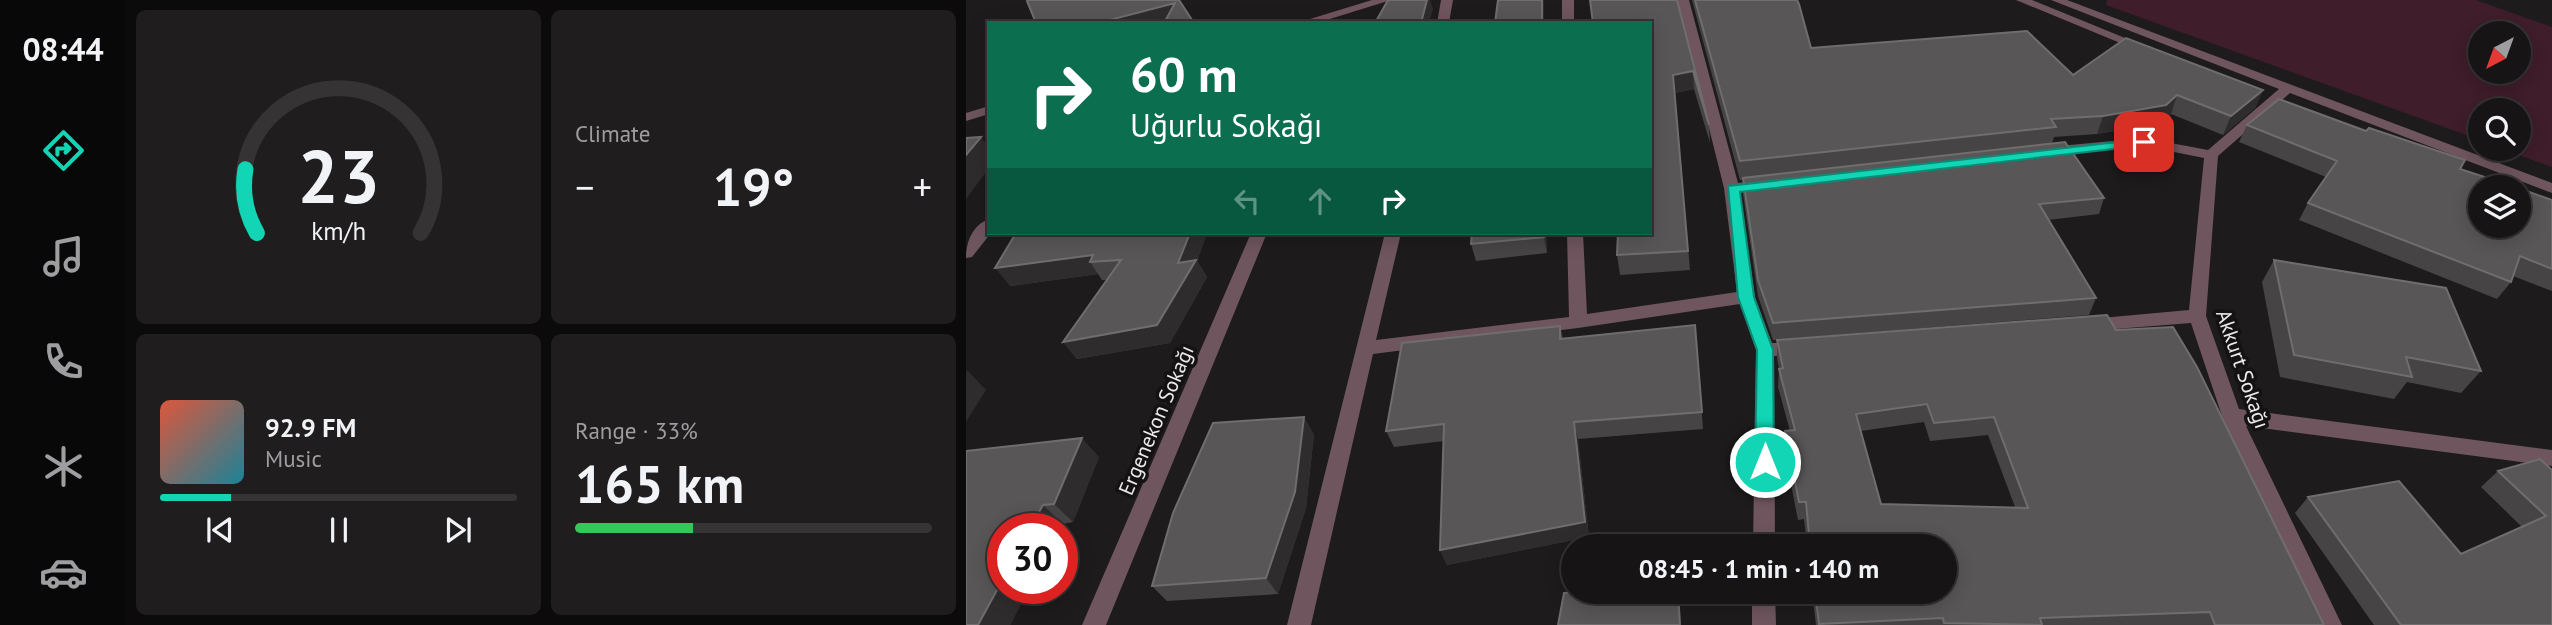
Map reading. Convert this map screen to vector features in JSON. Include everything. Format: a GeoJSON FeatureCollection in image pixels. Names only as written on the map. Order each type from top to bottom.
{"type":"FeatureCollection","features":[{"type":"Feature","properties":{"kind":"street"},"geometry":{"type":"LineString","coordinates":[[1318,21],[1340,18],[1385,0]]}},
{"type":"Feature","properties":{"kind":"street"},"geometry":{"type":"LineString","coordinates":[[1443,21],[1447,0]]}},
{"type":"Feature","properties":{"kind":"street"},"geometry":{"type":"LineString","coordinates":[[1567,0],[1568,21]]}},
{"type":"Feature","properties":{"kind":"street"},"geometry":{"type":"LineString","coordinates":[[1683,0],[1732,188],[1746,297],[1765,350],[1764,534]]}},
{"type":"Feature","properties":{"kind":"street"},"geometry":{"type":"LineString","coordinates":[[2028,3],[2050,0]]}},
{"type":"Feature","properties":{"kind":"street"},"geometry":{"type":"LineString","coordinates":[[2057,0],[2280,97],[2552,188]]}},
{"type":"Feature","properties":{"kind":"street"},"geometry":{"type":"LineString","coordinates":[[2028,3],[2188,65]]}},
{"type":"Feature","properties":{"kind":"street"},"geometry":{"type":"LineString","coordinates":[[2032,153],[2144,142],[2211,155],[2235,131],[2280,97]]}},
{"type":"Feature","properties":{"kind":"street"},"geometry":{"type":"LineString","coordinates":[[966,117],[987,111]]}},
{"type":"Feature","properties":{"kind":"street","name":"Akkurt Sokağı"},"geometry":{"type":"LineString","coordinates":[[2211,155],[2197,316],[2232,416],[2330,625]]}},
{"type":"Feature","properties":{"kind":"street"},"geometry":{"type":"LineString","coordinates":[[1732,188],[1773,184]]}},
{"type":"Feature","properties":{"kind":"street"},"geometry":{"type":"LineString","coordinates":[[966,253],[987,227]]}},
{"type":"Feature","properties":{"kind":"street","name":"Ergenekon Sokağı"},"geometry":{"type":"LineString","coordinates":[[1094,625],[1258,235]]}},
{"type":"Feature","properties":{"kind":"street"},"geometry":{"type":"LineString","coordinates":[[1299,625],[1392,235]]}},
{"type":"Feature","properties":{"kind":"street"},"geometry":{"type":"LineString","coordinates":[[1575,235],[1578,322]]}},
{"type":"Feature","properties":{"kind":"street"},"geometry":{"type":"LineString","coordinates":[[1364,348],[1578,322],[1746,297]]}},
{"type":"Feature","properties":{"kind":"street"},"geometry":{"type":"LineString","coordinates":[[2072,326],[2197,316]]}},
{"type":"Feature","properties":{"kind":"street"},"geometry":{"type":"LineString","coordinates":[[1765,350],[1821,346]]}},
{"type":"Feature","properties":{"kind":"street"},"geometry":{"type":"LineString","coordinates":[[2232,416],[2552,458]]}},
{"type":"Feature","properties":{"kind":"street"},"geometry":{"type":"LineString","coordinates":[[1764,604],[1764,625]]}},
{"type":"Feature","properties":{"kind":"shaded area"},"geometry":{"type":"Polygon","coordinates":[[[2107,0],[2476,0],[2552,27],[2552,167],[2531,159],[2531,98],[2468,98],[2468,136],[2106,5],[2107,0]]]}},
{"type":"Feature","properties":{"kind":"building"},"geometry":{"type":"Polygon","coordinates":[[[1179,0],[1193,21],[1165,21],[1175,3],[1106,21],[1035,21],[1027,1],[1179,0]]]}},
{"type":"Feature","properties":{"kind":"building"},"geometry":{"type":"Polygon","coordinates":[[[1388,0],[1427,0],[1422,21],[1376,21],[1388,0]]]}},
{"type":"Feature","properties":{"kind":"building"},"geometry":{"type":"Polygon","coordinates":[[[1498,0],[1542,0],[1542,21],[1495,21],[1498,0]]]}},
{"type":"Feature","properties":{"kind":"building"},"geometry":{"type":"Polygon","coordinates":[[[1590,0],[1677,0],[1709,125],[1693,71],[1673,75],[1688,251],[1617,255],[1618,235],[1652,235],[1652,21],[1593,21],[1590,0]]]}},
{"type":"Feature","properties":{"kind":"building"},"geometry":{"type":"Polygon","coordinates":[[[1695,0],[1797,0],[1811,48],[2027,31],[2073,75],[2126,38],[2263,90],[2231,116],[2177,95],[2166,105],[2103,116],[2051,119],[2056,127],[1740,161],[1695,0]]]}},
{"type":"Feature","properties":{"kind":"building"},"geometry":{"type":"Polygon","coordinates":[[[2279,99],[2366,131],[2369,128],[2465,160],[2460,169],[2478,175],[2468,175],[2468,238],[2531,238],[2531,193],[2552,200],[2552,269],[2520,256],[2511,282],[2308,203],[2337,161],[2247,125],[2279,99]]]}},
{"type":"Feature","properties":{"kind":"building"},"geometry":{"type":"Polygon","coordinates":[[[981,137],[966,155],[966,138],[981,137]]]}},
{"type":"Feature","properties":{"kind":"building"},"geometry":{"type":"Polygon","coordinates":[[[2065,142],[2104,198],[2039,204],[2096,298],[1773,323],[1758,280],[1743,178],[2065,142]]]}},
{"type":"Feature","properties":{"kind":"building"},"geometry":{"type":"Polygon","coordinates":[[[1015,235],[1189,235],[1178,263],[1196,260],[1157,325],[1063,342],[1121,260],[1090,262],[1093,255],[995,268],[1015,235]]]}},
{"type":"Feature","properties":{"kind":"building"},"geometry":{"type":"Polygon","coordinates":[[[1472,235],[1544,235],[1544,237],[1471,244],[1472,235]]]}},
{"type":"Feature","properties":{"kind":"building"},"geometry":{"type":"Polygon","coordinates":[[[2274,260],[2446,288],[2481,371],[2406,357],[2412,377],[2294,355],[2274,260]]]}},
{"type":"Feature","properties":{"kind":"building"},"geometry":{"type":"Polygon","coordinates":[[[2107,315],[2116,330],[2173,327],[2197,367],[2324,625],[2215,625],[2210,612],[2040,618],[2042,625],[1944,623],[1943,618],[1819,624],[1816,604],[1957,604],[1957,534],[1809,534],[1806,502],[1799,502],[1785,431],[1795,430],[1779,369],[1783,368],[1777,340],[2107,315]],[[1927,404],[1856,414],[1881,504],[2028,508],[1994,417],[1934,423],[1927,404]]]}},
{"type":"Feature","properties":{"kind":"building"},"geometry":{"type":"Polygon","coordinates":[[[1695,325],[1702,412],[1574,422],[1585,522],[1440,550],[1444,424],[1386,431],[1402,343],[1560,326],[1560,339],[1695,325]]]}},
{"type":"Feature","properties":{"kind":"building"},"geometry":{"type":"Polygon","coordinates":[[[1304,417],[1295,492],[1266,578],[1152,586],[1173,513],[1213,423],[1304,417]]]}},
{"type":"Feature","properties":{"kind":"building"},"geometry":{"type":"Polygon","coordinates":[[[1082,438],[1054,504],[1043,505],[1038,513],[987,513],[987,604],[989,604],[978,625],[966,625],[966,451],[1082,438]]]}},
{"type":"Feature","properties":{"kind":"building"},"geometry":{"type":"Polygon","coordinates":[[[2540,459],[2552,470],[2552,625],[2401,625],[2308,497],[2399,481],[2461,554],[2546,516],[2498,471],[2540,459]]]}},
{"type":"Feature","properties":{"kind":"building"},"geometry":{"type":"Polygon","coordinates":[[[1562,604],[1679,604],[1680,625],[1558,625],[1562,604]]]}},
{"type":"Feature","properties":{"kind":"route"},"geometry":{"type":"LineString","coordinates":[[1765,462],[1765,350],[1746,297],[1732,188],[2144,142]]}}]}
